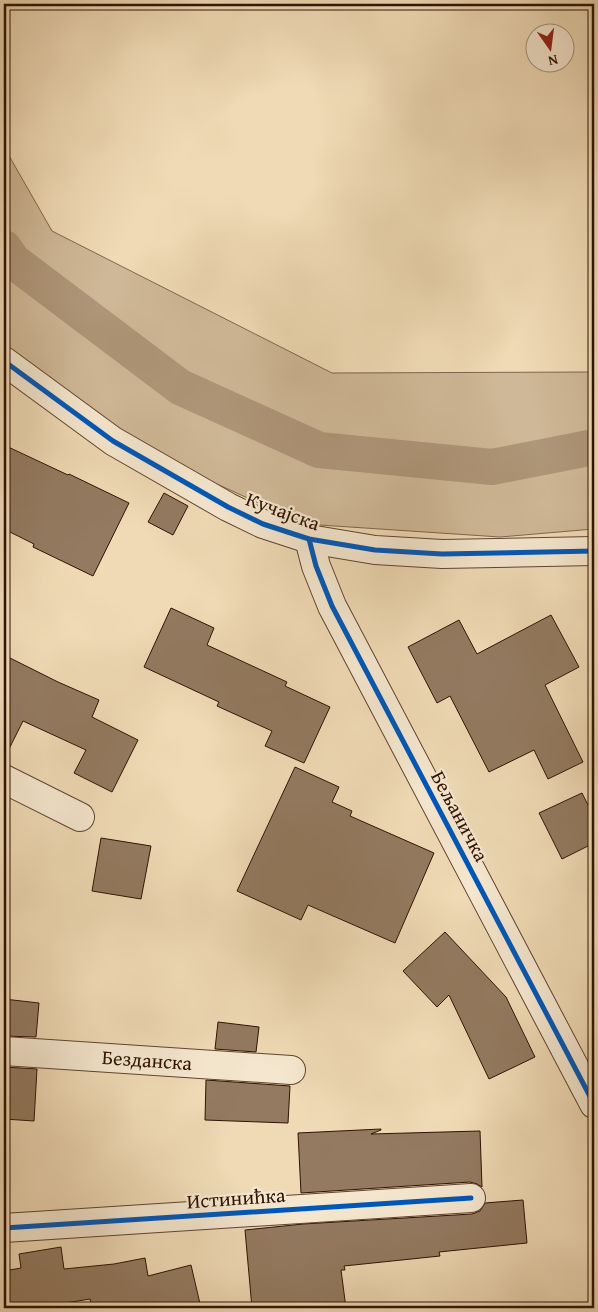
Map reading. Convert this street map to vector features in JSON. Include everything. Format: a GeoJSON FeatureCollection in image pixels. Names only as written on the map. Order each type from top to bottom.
{"type":"FeatureCollection","features":[{"type":"Feature","properties":{"kind":"street","name":"Кучајска"},"geometry":{"type":"LineString","coordinates":[[4,361],[113,441],[228,507],[263,524],[309,539],[375,550],[442,554],[594,551]]}},
{"type":"Feature","properties":{"kind":"street","name":"Бељаничка"},"geometry":{"type":"LineString","coordinates":[[309,539],[316,566],[332,606],[594,1104]]}},
{"type":"Feature","properties":{"kind":"street"},"geometry":{"type":"LineString","coordinates":[[4,779],[80,817]]}},
{"type":"Feature","properties":{"kind":"street","name":"Безданска"},"geometry":{"type":"LineString","coordinates":[[4,1051],[291,1070]]}},
{"type":"Feature","properties":{"kind":"street","name":"Истинићка"},"geometry":{"type":"LineString","coordinates":[[4,1228],[471,1198]]}},
{"type":"Feature","properties":{"kind":"shaded area"},"geometry":{"type":"Polygon","coordinates":[[[4,147],[52,231],[332,373],[594,371],[594,529],[500,537],[305,524],[111,436],[4,357],[4,147]]]}},
{"type":"Feature","properties":{"kind":"building"},"geometry":{"type":"Polygon","coordinates":[[[4,445],[129,503],[93,576],[33,547],[34,544],[4,529],[4,445]]]}},
{"type":"Feature","properties":{"kind":"building"},"geometry":{"type":"Polygon","coordinates":[[[164,493],[188,506],[173,535],[148,522],[164,493]]]}},
{"type":"Feature","properties":{"kind":"building"},"geometry":{"type":"Polygon","coordinates":[[[171,608],[214,628],[207,645],[287,682],[285,686],[330,707],[304,763],[265,746],[272,731],[217,706],[219,702],[144,667],[171,608]]]}},
{"type":"Feature","properties":{"kind":"building"},"geometry":{"type":"Polygon","coordinates":[[[551,615],[579,667],[545,685],[583,762],[548,779],[534,750],[489,772],[450,696],[437,703],[408,647],[459,620],[477,654],[551,615]]]}},
{"type":"Feature","properties":{"kind":"building"},"geometry":{"type":"Polygon","coordinates":[[[4,655],[99,700],[92,717],[138,740],[112,792],[74,773],[86,750],[23,721],[4,759],[4,655]]]}},
{"type":"Feature","properties":{"kind":"building"},"geometry":{"type":"Polygon","coordinates":[[[295,767],[339,787],[332,802],[352,811],[350,816],[434,853],[395,943],[308,905],[301,920],[237,891],[295,767]]]}},
{"type":"Feature","properties":{"kind":"building"},"geometry":{"type":"Polygon","coordinates":[[[582,793],[594,817],[594,843],[562,859],[539,813],[582,793]]]}},
{"type":"Feature","properties":{"kind":"building"},"geometry":{"type":"Polygon","coordinates":[[[101,838],[151,846],[141,899],[92,891],[101,838]]]}},
{"type":"Feature","properties":{"kind":"building"},"geometry":{"type":"Polygon","coordinates":[[[445,932],[506,997],[535,1057],[489,1079],[449,995],[437,1007],[403,971],[445,932]]]}},
{"type":"Feature","properties":{"kind":"building"},"geometry":{"type":"Polygon","coordinates":[[[4,999],[39,1003],[36,1037],[4,1036],[4,999]]]}},
{"type":"Feature","properties":{"kind":"building"},"geometry":{"type":"Polygon","coordinates":[[[218,1022],[259,1027],[256,1052],[215,1049],[218,1022]]]}},
{"type":"Feature","properties":{"kind":"building"},"geometry":{"type":"Polygon","coordinates":[[[4,1067],[37,1069],[34,1121],[4,1119],[4,1067]]]}},
{"type":"Feature","properties":{"kind":"building"},"geometry":{"type":"Polygon","coordinates":[[[206,1080],[290,1086],[288,1123],[205,1120],[206,1080]]]}},
{"type":"Feature","properties":{"kind":"building"},"geometry":{"type":"Polygon","coordinates":[[[381,1129],[371,1134],[480,1131],[482,1187],[470,1182],[301,1193],[298,1133],[381,1129]]]}},
{"type":"Feature","properties":{"kind":"building"},"geometry":{"type":"Polygon","coordinates":[[[523,1200],[527,1243],[439,1252],[440,1256],[344,1266],[345,1270],[341,1270],[346,1308],[252,1308],[245,1230],[303,1224],[472,1214],[480,1211],[485,1203],[523,1200]]]}},
{"type":"Feature","properties":{"kind":"building"},"geometry":{"type":"Polygon","coordinates":[[[61,1247],[64,1269],[114,1264],[145,1258],[148,1276],[191,1265],[201,1308],[103,1308],[103,1303],[91,1305],[90,1299],[35,1308],[4,1308],[4,1271],[21,1268],[19,1254],[61,1247]]]}},
{"type":"Feature","properties":{"kind":"waterway"},"geometry":{"type":"LineString","coordinates":[[4,248],[13,261],[180,387],[319,450],[492,467],[594,447]]}},
{"type":"Feature","properties":{"kind":"cycle path"},"geometry":{"type":"LineString","coordinates":[[4,361],[113,441],[228,507],[263,524],[309,539],[375,550],[442,554],[594,551]]}},
{"type":"Feature","properties":{"kind":"cycle path"},"geometry":{"type":"LineString","coordinates":[[309,539],[316,566],[332,606],[594,1104]]}},
{"type":"Feature","properties":{"kind":"cycle path"},"geometry":{"type":"LineString","coordinates":[[4,1228],[471,1198]]}}]}
